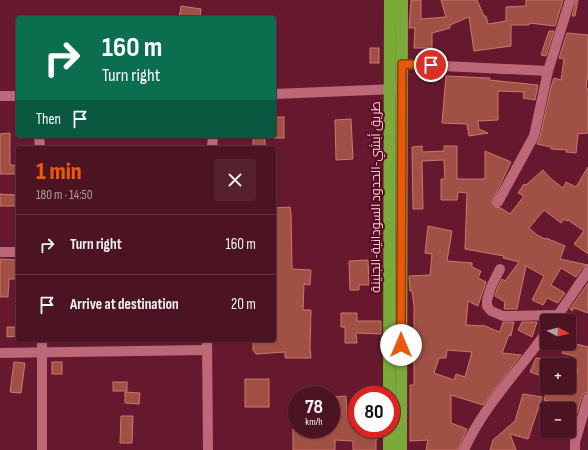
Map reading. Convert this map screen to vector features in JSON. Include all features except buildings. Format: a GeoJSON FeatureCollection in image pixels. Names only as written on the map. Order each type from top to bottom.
{"type":"FeatureCollection","features":[{"type":"Feature","properties":{"kind":"highway","name":"طريق أبشي-الحدود السودانية-الجنينة"},"geometry":{"type":"LineString","coordinates":[[388,386],[396,89],[390,0]]}},
{"type":"Feature","properties":{"kind":"highway"},"geometry":{"type":"LineString","coordinates":[[401,450],[396,89],[402,64],[402,0]]}},
{"type":"Feature","properties":{"kind":"highway"},"geometry":{"type":"LineString","coordinates":[[388,378],[401,377]]}},
{"type":"Feature","properties":{"kind":"highway"},"geometry":{"type":"LineString","coordinates":[[389,438],[389,450]]}},
{"type":"Feature","properties":{"kind":"street"},"geometry":{"type":"LineString","coordinates":[[498,202],[534,136],[548,71],[570,0]]}},
{"type":"Feature","properties":{"kind":"street"},"geometry":{"type":"LineString","coordinates":[[402,64],[548,71]]}},
{"type":"Feature","properties":{"kind":"street"},"geometry":{"type":"LineString","coordinates":[[276,94],[396,89]]}},
{"type":"Feature","properties":{"kind":"street"},"geometry":{"type":"LineString","coordinates":[[0,96],[16,96]]}},
{"type":"Feature","properties":{"kind":"street"},"geometry":{"type":"LineString","coordinates":[[0,252],[16,252]]}},
{"type":"Feature","properties":{"kind":"street"},"geometry":{"type":"LineString","coordinates":[[500,269],[491,287],[487,300],[487,306],[491,311],[503,316],[540,317]]}},
{"type":"Feature","properties":{"kind":"street"},"geometry":{"type":"LineString","coordinates":[[559,314],[588,271]]}},
{"type":"Feature","properties":{"kind":"street"},"geometry":{"type":"LineString","coordinates":[[464,450],[490,404],[540,341]]}},
{"type":"Feature","properties":{"kind":"street"},"geometry":{"type":"LineString","coordinates":[[42,342],[42,450]]}},
{"type":"Feature","properties":{"kind":"street"},"geometry":{"type":"LineString","coordinates":[[0,353],[42,353],[207,345],[208,450]]}},
{"type":"Feature","properties":{"kind":"street"},"geometry":{"type":"LineString","coordinates":[[576,450],[575,442],[588,398]]}},
{"type":"Feature","properties":{"kind":"route"},"geometry":{"type":"LineString","coordinates":[[401,345],[402,64],[431,65]]}}]}
